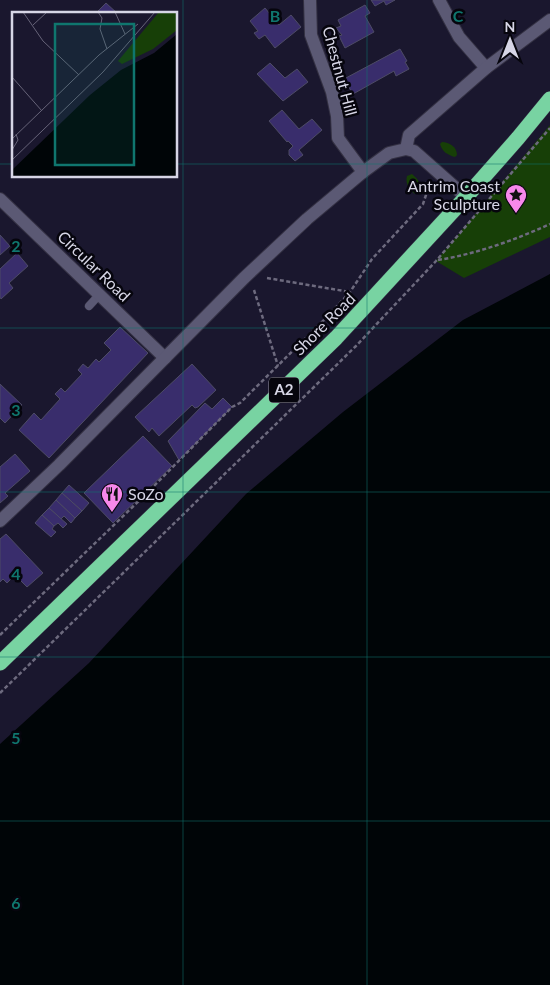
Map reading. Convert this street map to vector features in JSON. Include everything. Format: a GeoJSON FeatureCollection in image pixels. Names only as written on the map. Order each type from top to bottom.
{"type":"FeatureCollection","features":[{"type":"Feature","properties":{"kind":"highway","name":"Shore Road"},"geometry":{"type":"LineString","coordinates":[[0,663],[336,338],[466,197],[550,99]]}},
{"type":"Feature","properties":{"kind":"street","name":"Chestnut Hill"},"geometry":{"type":"LineString","coordinates":[[310,0],[311,35],[332,92],[337,116],[338,138],[363,172]]}},
{"type":"Feature","properties":{"kind":"street"},"geometry":{"type":"LineString","coordinates":[[439,0],[459,37],[486,68]]}},
{"type":"Feature","properties":{"kind":"street"},"geometry":{"type":"LineString","coordinates":[[406,150],[409,135],[486,68],[550,20]]}},
{"type":"Feature","properties":{"kind":"street"},"geometry":{"type":"LineString","coordinates":[[0,521],[59,465],[244,278],[307,219],[363,172],[389,153],[406,150],[414,151],[466,197]]}},
{"type":"Feature","properties":{"kind":"street","name":"Circular Road"},"geometry":{"type":"LineString","coordinates":[[0,199],[165,358]]}},
{"type":"Feature","properties":{"kind":"lane"},"geometry":{"type":"LineString","coordinates":[[89,306],[100,294]]}},
{"type":"Feature","properties":{"kind":"path"},"geometry":{"type":"LineString","coordinates":[[0,693],[356,346],[436,261],[550,128]]}},
{"type":"Feature","properties":{"kind":"path"},"geometry":{"type":"LineString","coordinates":[[0,635],[148,492],[232,407],[240,403],[278,366],[350,292],[372,259],[423,204],[427,192],[422,173]]}},
{"type":"Feature","properties":{"kind":"path"},"geometry":{"type":"LineString","coordinates":[[436,261],[457,257],[529,234],[550,224]]}},
{"type":"Feature","properties":{"kind":"path"},"geometry":{"type":"LineString","coordinates":[[267,278],[350,292]]}},
{"type":"Feature","properties":{"kind":"path"},"geometry":{"type":"LineString","coordinates":[[254,290],[278,366]]}},
{"type":"Feature","properties":{"kind":"green space"},"geometry":{"type":"Polygon","coordinates":[[[550,125],[550,237],[464,278],[436,261],[550,125]]]}},
{"type":"Feature","properties":{"kind":"green space"},"geometry":{"type":"Polygon","coordinates":[[[442,142],[447,143],[456,150],[457,155],[455,157],[442,149],[440,144],[442,142]]]}},
{"type":"Feature","properties":{"kind":"green space"},"geometry":{"type":"Polygon","coordinates":[[[412,174],[420,184],[419,192],[415,194],[407,184],[407,176],[412,174]]]}},
{"type":"Feature","properties":{"kind":"shaded area"},"geometry":{"type":"Polygon","coordinates":[[[550,274],[550,985],[0,985],[0,744],[89,663],[246,494],[343,412],[463,320],[550,274]]]}},
{"type":"Feature","properties":{"kind":"building"},"geometry":{"type":"Polygon","coordinates":[[[371,0],[395,0],[386,5],[384,1],[375,6],[371,0]]]}},
{"type":"Feature","properties":{"kind":"building"},"geometry":{"type":"Polygon","coordinates":[[[106,3],[116,12],[97,12],[106,3]]]}},
{"type":"Feature","properties":{"kind":"building"},"geometry":{"type":"Polygon","coordinates":[[[365,5],[370,13],[365,16],[374,32],[345,48],[339,36],[342,35],[336,28],[341,26],[338,20],[365,5]]]}},
{"type":"Feature","properties":{"kind":"building"},"geometry":{"type":"Polygon","coordinates":[[[265,8],[279,25],[291,15],[301,27],[275,48],[265,35],[259,39],[254,33],[258,31],[250,21],[265,8]]]}},
{"type":"Feature","properties":{"kind":"building"},"geometry":{"type":"Polygon","coordinates":[[[400,49],[409,69],[396,76],[394,71],[353,94],[344,79],[400,49]]]}},
{"type":"Feature","properties":{"kind":"building"},"geometry":{"type":"Polygon","coordinates":[[[270,63],[285,78],[297,69],[308,82],[283,101],[257,74],[270,63]]]}},
{"type":"Feature","properties":{"kind":"building"},"geometry":{"type":"Polygon","coordinates":[[[282,110],[299,129],[312,119],[322,130],[299,150],[303,155],[295,161],[289,155],[289,150],[293,146],[287,142],[269,121],[282,110]]]}},
{"type":"Feature","properties":{"kind":"building"},"geometry":{"type":"Polygon","coordinates":[[[0,235],[10,246],[0,255],[0,235]]]}},
{"type":"Feature","properties":{"kind":"building"},"geometry":{"type":"Polygon","coordinates":[[[17,253],[28,266],[9,283],[13,288],[1,299],[0,269],[17,253]]]}},
{"type":"Feature","properties":{"kind":"building"},"geometry":{"type":"Polygon","coordinates":[[[120,327],[148,353],[49,458],[19,430],[34,413],[41,420],[60,399],[55,394],[61,388],[65,392],[82,374],[78,370],[83,364],[88,368],[96,359],[99,362],[111,350],[104,343],[120,327]]]}},
{"type":"Feature","properties":{"kind":"building"},"geometry":{"type":"Polygon","coordinates":[[[192,364],[216,390],[198,407],[195,408],[192,405],[159,436],[152,428],[149,432],[135,417],[192,364]]]}},
{"type":"Feature","properties":{"kind":"building"},"geometry":{"type":"Polygon","coordinates":[[[0,384],[22,405],[5,423],[0,418],[0,384]]]}},
{"type":"Feature","properties":{"kind":"building"},"geometry":{"type":"Polygon","coordinates":[[[223,398],[232,407],[179,460],[168,441],[205,403],[212,409],[223,398]]]}},
{"type":"Feature","properties":{"kind":"building"},"geometry":{"type":"Polygon","coordinates":[[[143,436],[172,466],[113,523],[84,493],[143,436]]]}},
{"type":"Feature","properties":{"kind":"building"},"geometry":{"type":"Polygon","coordinates":[[[15,454],[30,471],[5,493],[8,496],[0,503],[0,467],[15,454]]]}},
{"type":"Feature","properties":{"kind":"building"},"geometry":{"type":"Polygon","coordinates":[[[69,485],[89,503],[82,511],[62,493],[69,485]]]}},
{"type":"Feature","properties":{"kind":"building"},"geometry":{"type":"Polygon","coordinates":[[[62,493],[82,511],[75,518],[56,500],[62,493]]]}},
{"type":"Feature","properties":{"kind":"building"},"geometry":{"type":"Polygon","coordinates":[[[56,500],[75,518],[71,523],[64,516],[61,519],[49,508],[56,500]]]}},
{"type":"Feature","properties":{"kind":"building"},"geometry":{"type":"Polygon","coordinates":[[[49,508],[67,524],[63,528],[58,523],[54,526],[42,515],[49,508]]]}},
{"type":"Feature","properties":{"kind":"building"},"geometry":{"type":"Polygon","coordinates":[[[42,515],[54,526],[52,529],[56,532],[51,537],[35,523],[42,515]]]}},
{"type":"Feature","properties":{"kind":"building"},"geometry":{"type":"Polygon","coordinates":[[[6,534],[43,573],[27,587],[17,577],[15,579],[13,577],[7,583],[3,579],[0,582],[0,539],[6,534]]]}},
{"type":"Feature","properties":{"kind":"place","name":"Antrim Coast Sculpture"},"geometry":{"type":"Point","coordinates":[516,214]}},
{"type":"Feature","properties":{"kind":"place","name":"SoZo"},"geometry":{"type":"Point","coordinates":[112,513]}}]}
